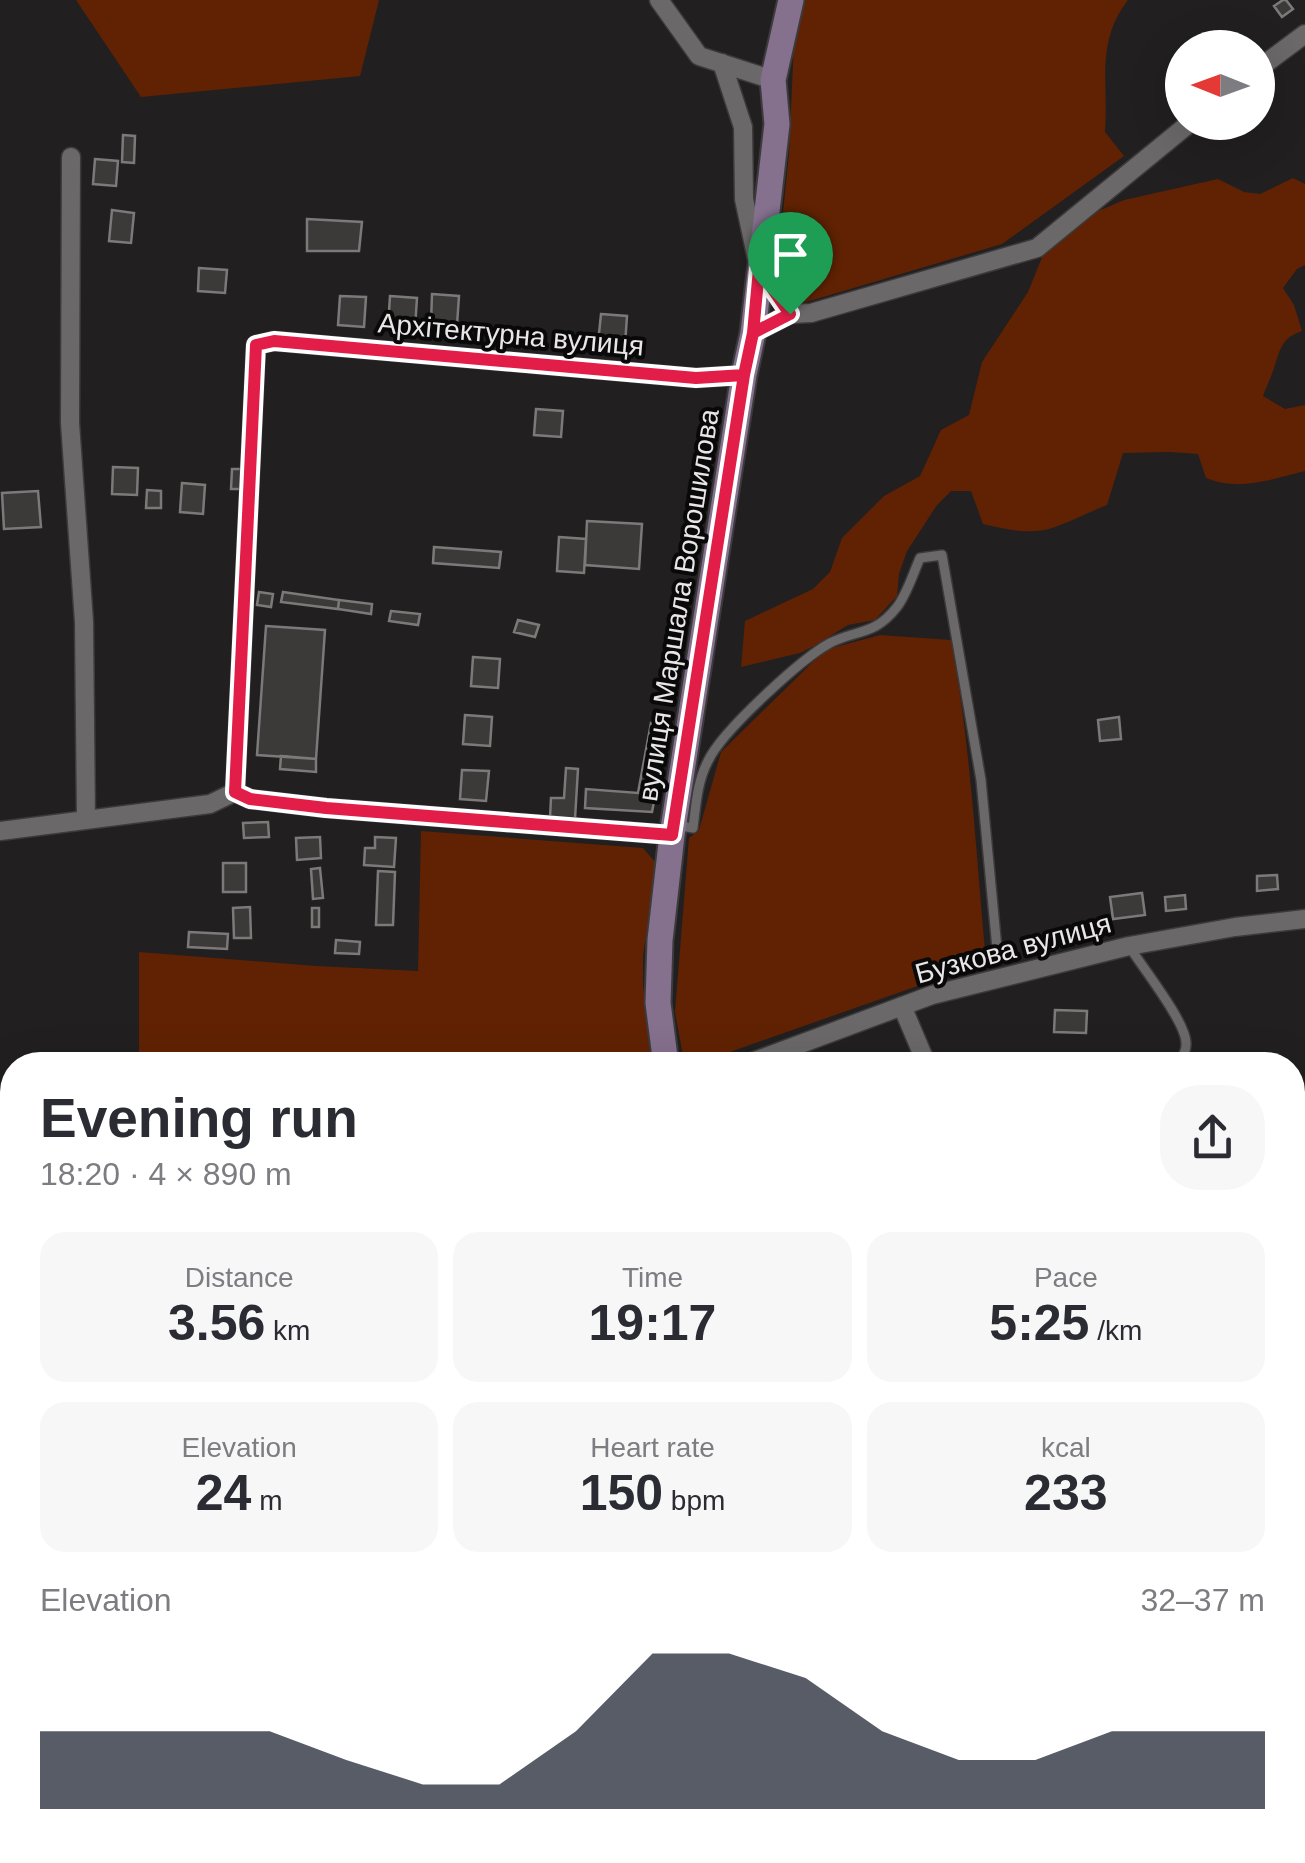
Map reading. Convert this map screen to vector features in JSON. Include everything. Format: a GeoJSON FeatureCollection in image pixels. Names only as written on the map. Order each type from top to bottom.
{"type":"FeatureCollection","features":[{"type":"Feature","properties":{"kind":"street"},"geometry":{"type":"LineString","coordinates":[[659,0],[698,56],[773,80]]}},
{"type":"Feature","properties":{"kind":"street","name":"вулиця Маршала Ворошилова"},"geometry":{"type":"LineString","coordinates":[[664,1052],[658,1003],[660,940],[673,830],[753,333],[777,124],[773,80],[791,0]]}},
{"type":"Feature","properties":{"kind":"street"},"geometry":{"type":"LineString","coordinates":[[1275,56],[1305,34]]}},
{"type":"Feature","properties":{"kind":"street"},"geometry":{"type":"LineString","coordinates":[[722,63],[743,127],[744,199],[759,269],[790,314]]}},
{"type":"Feature","properties":{"kind":"street"},"geometry":{"type":"LineString","coordinates":[[753,333],[790,314],[811,313],[1037,248],[1170,140]]}},
{"type":"Feature","properties":{"kind":"street"},"geometry":{"type":"LineString","coordinates":[[71,157],[70,423],[84,622],[86,819]]}},
{"type":"Feature","properties":{"kind":"street","name":"Архітектурна вулиця"},"geometry":{"type":"LineString","coordinates":[[235,792],[256,345],[274,341],[696,378],[744,375]]}},
{"type":"Feature","properties":{"kind":"street"},"geometry":{"type":"LineString","coordinates":[[0,831],[210,804],[235,792],[250,799],[326,808],[673,830]]}},
{"type":"Feature","properties":{"kind":"street","name":"Бузкова вулиця"},"geometry":{"type":"LineString","coordinates":[[779,1052],[932,995],[1129,946],[1305,919]]}},
{"type":"Feature","properties":{"kind":"street"},"geometry":{"type":"LineString","coordinates":[[902,1006],[921,1052]]}},
{"type":"Feature","properties":{"kind":"lane"},"geometry":{"type":"LineString","coordinates":[[673,830],[693,828],[700,779],[722,738],[800,663],[832,642],[876,628],[898,606],[920,558],[942,555],[980,780],[998,960]]}},
{"type":"Feature","properties":{"kind":"lane"},"geometry":{"type":"LineString","coordinates":[[1129,946],[1180,1024],[1186,1043],[1183,1052]]}},
{"type":"Feature","properties":{"kind":"shaded area"},"geometry":{"type":"Polygon","coordinates":[[[76,0],[379,0],[360,76],[141,97],[76,0]]]}},
{"type":"Feature","properties":{"kind":"shaded area"},"geometry":{"type":"Polygon","coordinates":[[[804,0],[1128,0],[1111,32],[1106,64],[1105,132],[1124,156],[1002,244],[803,303],[777,271],[789,154],[795,19],[804,0]]]}},
{"type":"Feature","properties":{"kind":"shaded area"},"geometry":{"type":"Polygon","coordinates":[[[1293,178],[1305,184],[1305,265],[1297,269],[1283,288],[1294,305],[1302,331],[1282,347],[1263,396],[1285,409],[1305,405],[1305,471],[1256,483],[1231,484],[1206,478],[1198,454],[1123,453],[1107,505],[1037,531],[983,524],[971,491],[951,491],[937,505],[907,551],[897,596],[875,620],[848,625],[800,653],[741,667],[745,621],[813,589],[830,572],[842,538],[884,496],[920,476],[941,430],[969,415],[982,362],[1028,292],[1047,245],[1096,212],[1124,200],[1218,179],[1244,192],[1260,194],[1293,178]]]}},
{"type":"Feature","properties":{"kind":"shaded area"},"geometry":{"type":"Polygon","coordinates":[[[880,635],[951,640],[968,760],[986,962],[730,1052],[682,1052],[675,1012],[689,838],[699,830],[721,752],[825,650],[880,635]]]}},
{"type":"Feature","properties":{"kind":"shaded area"},"geometry":{"type":"Polygon","coordinates":[[[421,831],[643,848],[656,863],[643,956],[643,986],[655,1052],[139,1052],[139,952],[418,971],[421,831]]]}},
{"type":"Feature","properties":{"kind":"building"},"geometry":{"type":"Polygon","coordinates":[[[1283,0],[1293,9],[1282,17],[1274,6],[1283,0]]]}},
{"type":"Feature","properties":{"kind":"building"},"geometry":{"type":"Polygon","coordinates":[[[123,135],[135,136],[134,163],[122,162],[123,135]]]}},
{"type":"Feature","properties":{"kind":"building"},"geometry":{"type":"Polygon","coordinates":[[[95,159],[118,161],[116,186],[93,184],[95,159]]]}},
{"type":"Feature","properties":{"kind":"building"},"geometry":{"type":"Polygon","coordinates":[[[112,210],[134,213],[131,243],[109,241],[112,210]]]}},
{"type":"Feature","properties":{"kind":"building"},"geometry":{"type":"Polygon","coordinates":[[[307,219],[362,222],[359,251],[307,251],[307,219]]]}},
{"type":"Feature","properties":{"kind":"building"},"geometry":{"type":"Polygon","coordinates":[[[199,268],[227,270],[225,293],[198,291],[199,268]]]}},
{"type":"Feature","properties":{"kind":"building"},"geometry":{"type":"Polygon","coordinates":[[[432,294],[459,296],[457,325],[431,323],[432,294]]]}},
{"type":"Feature","properties":{"kind":"building"},"geometry":{"type":"Polygon","coordinates":[[[340,296],[366,297],[364,327],[338,325],[340,296]]]}},
{"type":"Feature","properties":{"kind":"building"},"geometry":{"type":"Polygon","coordinates":[[[390,296],[417,298],[415,328],[388,326],[390,296]]]}},
{"type":"Feature","properties":{"kind":"building"},"geometry":{"type":"Polygon","coordinates":[[[601,314],[627,316],[625,345],[598,343],[601,314]]]}},
{"type":"Feature","properties":{"kind":"building"},"geometry":{"type":"Polygon","coordinates":[[[536,409],[563,411],[561,437],[534,435],[536,409]]]}},
{"type":"Feature","properties":{"kind":"building"},"geometry":{"type":"Polygon","coordinates":[[[113,467],[138,468],[137,495],[112,494],[113,467]]]}},
{"type":"Feature","properties":{"kind":"building"},"geometry":{"type":"Polygon","coordinates":[[[232,469],[241,469],[241,489],[231,489],[232,469]]]}},
{"type":"Feature","properties":{"kind":"building"},"geometry":{"type":"Polygon","coordinates":[[[182,483],[205,485],[203,514],[180,512],[182,483]]]}},
{"type":"Feature","properties":{"kind":"building"},"geometry":{"type":"Polygon","coordinates":[[[147,490],[161,491],[161,508],[146,508],[147,490]]]}},
{"type":"Feature","properties":{"kind":"building"},"geometry":{"type":"Polygon","coordinates":[[[38,491],[41,527],[4,529],[2,493],[38,491]]]}},
{"type":"Feature","properties":{"kind":"building"},"geometry":{"type":"Polygon","coordinates":[[[587,521],[642,524],[639,569],[585,565],[587,521]]]}},
{"type":"Feature","properties":{"kind":"building"},"geometry":{"type":"Polygon","coordinates":[[[559,537],[586,539],[584,573],[557,571],[559,537]]]}},
{"type":"Feature","properties":{"kind":"building"},"geometry":{"type":"Polygon","coordinates":[[[434,547],[501,552],[499,568],[433,563],[434,547]]]}},
{"type":"Feature","properties":{"kind":"building"},"geometry":{"type":"Polygon","coordinates":[[[259,592],[273,594],[271,607],[257,605],[259,592]]]}},
{"type":"Feature","properties":{"kind":"building"},"geometry":{"type":"Polygon","coordinates":[[[283,592],[339,600],[338,609],[281,602],[283,592]]]}},
{"type":"Feature","properties":{"kind":"building"},"geometry":{"type":"Polygon","coordinates":[[[339,600],[372,604],[371,614],[338,609],[339,600]]]}},
{"type":"Feature","properties":{"kind":"building"},"geometry":{"type":"Polygon","coordinates":[[[391,611],[420,614],[418,625],[389,621],[391,611]]]}},
{"type":"Feature","properties":{"kind":"building"},"geometry":{"type":"Polygon","coordinates":[[[518,620],[539,625],[535,637],[514,632],[518,620]]]}},
{"type":"Feature","properties":{"kind":"building"},"geometry":{"type":"Polygon","coordinates":[[[266,626],[325,630],[316,759],[257,755],[266,626]]]}},
{"type":"Feature","properties":{"kind":"building"},"geometry":{"type":"Polygon","coordinates":[[[473,657],[500,659],[498,688],[471,686],[473,657]]]}},
{"type":"Feature","properties":{"kind":"building"},"geometry":{"type":"Polygon","coordinates":[[[465,715],[492,717],[490,746],[463,744],[465,715]]]}},
{"type":"Feature","properties":{"kind":"building"},"geometry":{"type":"Polygon","coordinates":[[[1119,717],[1121,739],[1100,741],[1098,720],[1119,717]]]}},
{"type":"Feature","properties":{"kind":"building"},"geometry":{"type":"Polygon","coordinates":[[[651,723],[669,726],[652,812],[585,808],[586,789],[638,793],[651,723]]]}},
{"type":"Feature","properties":{"kind":"building"},"geometry":{"type":"Polygon","coordinates":[[[281,756],[316,759],[316,772],[280,769],[281,756]]]}},
{"type":"Feature","properties":{"kind":"building"},"geometry":{"type":"Polygon","coordinates":[[[566,768],[578,769],[575,819],[550,818],[551,798],[564,798],[566,768]]]}},
{"type":"Feature","properties":{"kind":"building"},"geometry":{"type":"Polygon","coordinates":[[[462,770],[489,771],[486,801],[460,799],[462,770]]]}},
{"type":"Feature","properties":{"kind":"building"},"geometry":{"type":"Polygon","coordinates":[[[268,822],[269,837],[244,838],[243,823],[268,822]]]}},
{"type":"Feature","properties":{"kind":"building"},"geometry":{"type":"Polygon","coordinates":[[[320,837],[321,858],[297,860],[296,838],[320,837]]]}},
{"type":"Feature","properties":{"kind":"building"},"geometry":{"type":"Polygon","coordinates":[[[375,837],[396,838],[394,867],[364,865],[365,848],[375,848],[375,837]]]}},
{"type":"Feature","properties":{"kind":"building"},"geometry":{"type":"Polygon","coordinates":[[[223,863],[246,863],[246,892],[223,892],[223,863]]]}},
{"type":"Feature","properties":{"kind":"building"},"geometry":{"type":"Polygon","coordinates":[[[320,868],[323,898],[313,899],[311,869],[320,868]]]}},
{"type":"Feature","properties":{"kind":"building"},"geometry":{"type":"Polygon","coordinates":[[[378,871],[395,872],[393,925],[376,925],[378,871]]]}},
{"type":"Feature","properties":{"kind":"building"},"geometry":{"type":"Polygon","coordinates":[[[1277,875],[1278,889],[1257,891],[1257,876],[1277,875]]]}},
{"type":"Feature","properties":{"kind":"building"},"geometry":{"type":"Polygon","coordinates":[[[1142,893],[1145,915],[1113,919],[1110,897],[1142,893]]]}},
{"type":"Feature","properties":{"kind":"building"},"geometry":{"type":"Polygon","coordinates":[[[1185,895],[1186,909],[1166,911],[1165,897],[1185,895]]]}},
{"type":"Feature","properties":{"kind":"building"},"geometry":{"type":"Polygon","coordinates":[[[250,907],[251,938],[234,938],[233,908],[250,907]]]}},
{"type":"Feature","properties":{"kind":"building"},"geometry":{"type":"Polygon","coordinates":[[[312,908],[319,908],[319,927],[312,927],[312,908]]]}},
{"type":"Feature","properties":{"kind":"building"},"geometry":{"type":"Polygon","coordinates":[[[189,932],[228,934],[227,949],[188,947],[189,932]]]}},
{"type":"Feature","properties":{"kind":"building"},"geometry":{"type":"Polygon","coordinates":[[[336,940],[360,942],[359,954],[335,953],[336,940]]]}},
{"type":"Feature","properties":{"kind":"building"},"geometry":{"type":"Polygon","coordinates":[[[1055,1010],[1087,1011],[1086,1033],[1054,1032],[1055,1010]]]}},
{"type":"Feature","properties":{"kind":"route"},"geometry":{"type":"LineString","coordinates":[[790,314],[753,333],[744,375],[696,378],[274,341],[256,345],[235,792],[250,799],[326,808],[672,835],[753,333],[759,269],[790,314]]}}]}
